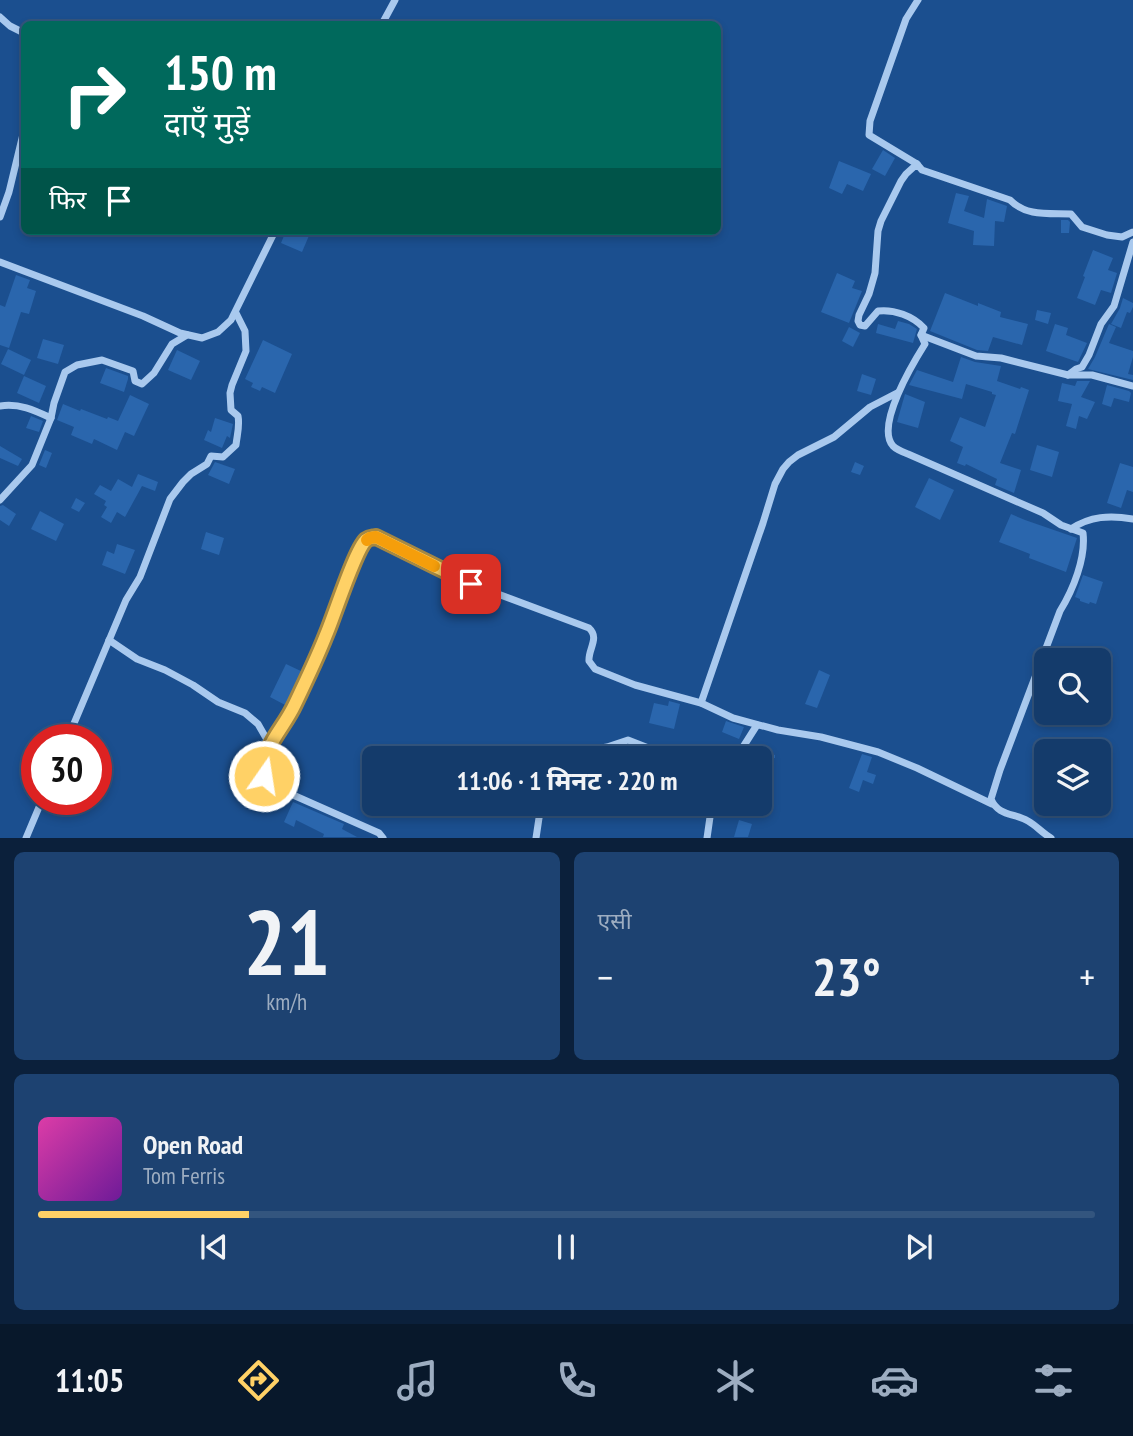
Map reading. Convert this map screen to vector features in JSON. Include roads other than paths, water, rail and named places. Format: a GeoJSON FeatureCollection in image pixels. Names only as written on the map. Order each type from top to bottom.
{"type":"FeatureCollection","features":[{"type":"Feature","properties":{"kind":"street"},"geometry":{"type":"LineString","coordinates":[[384,21],[395,0]]}},
{"type":"Feature","properties":{"kind":"street"},"geometry":{"type":"LineString","coordinates":[[918,0],[906,19],[870,121],[869,135],[917,164],[922,170],[1010,200],[1021,209],[1046,215],[1071,214],[1082,227],[1116,237],[1133,232]]}},
{"type":"Feature","properties":{"kind":"street"},"geometry":{"type":"LineString","coordinates":[[0,17],[21,32]]}},
{"type":"Feature","properties":{"kind":"street"},"geometry":{"type":"LineString","coordinates":[[0,217],[21,142]]}},
{"type":"Feature","properties":{"kind":"street"},"geometry":{"type":"LineString","coordinates":[[917,164],[901,181],[881,221],[875,273],[858,321],[865,326],[878,311],[889,310],[910,318],[924,328],[921,335],[925,344],[897,393],[889,424],[890,441],[893,446],[908,454],[1083,533],[1085,548],[1082,562],[1060,611],[992,792],[992,804]]}},
{"type":"Feature","properties":{"kind":"street"},"geometry":{"type":"LineString","coordinates":[[0,262],[187,335],[202,338],[225,327],[236,313],[273,235]]}},
{"type":"Feature","properties":{"kind":"street"},"geometry":{"type":"LineString","coordinates":[[1068,375],[1082,367],[1101,324],[1111,312],[1133,242]]}},
{"type":"Feature","properties":{"kind":"street"},"geometry":{"type":"LineString","coordinates":[[74,724],[125,600],[140,576],[175,491],[191,474],[206,464],[211,456],[223,457],[236,446],[236,434],[240,425],[238,416],[231,410],[230,393],[246,351],[246,340],[245,331],[236,313]]}},
{"type":"Feature","properties":{"kind":"street"},"geometry":{"type":"LineString","coordinates":[[0,500],[32,465],[51,418],[63,376],[70,368],[102,360],[132,371],[135,381],[142,384],[154,373],[172,344],[187,335]]}},
{"type":"Feature","properties":{"kind":"street"},"geometry":{"type":"LineString","coordinates":[[921,335],[976,356],[1002,358],[1068,375],[1092,375],[1133,386]]}},
{"type":"Feature","properties":{"kind":"street"},"geometry":{"type":"LineString","coordinates":[[701,703],[775,484],[783,469],[798,455],[834,437],[870,407],[897,393]]}},
{"type":"Feature","properties":{"kind":"street"},"geometry":{"type":"LineString","coordinates":[[0,406],[23,406],[51,418]]}},
{"type":"Feature","properties":{"kind":"street"},"geometry":{"type":"LineString","coordinates":[[1071,529],[1091,519],[1133,519]]}},
{"type":"Feature","properties":{"kind":"street"},"geometry":{"type":"LineString","coordinates":[[383,838],[379,833],[284,791],[270,789],[265,784],[264,764],[270,745],[294,706],[326,637],[363,545],[370,538],[376,537],[471,584],[589,628],[594,637],[589,662],[594,669],[635,685],[701,703],[757,725],[878,752],[992,804],[1003,813],[1029,822],[1051,838]]}},
{"type":"Feature","properties":{"kind":"street"},"geometry":{"type":"LineString","coordinates":[[110,640],[137,659],[165,670],[218,702],[245,713],[258,724],[270,745]]}},
{"type":"Feature","properties":{"kind":"street"},"geometry":{"type":"LineString","coordinates":[[744,746],[757,725]]}},
{"type":"Feature","properties":{"kind":"street"},"geometry":{"type":"LineString","coordinates":[[610,746],[628,740],[643,746]]}},
{"type":"Feature","properties":{"kind":"street"},"geometry":{"type":"LineString","coordinates":[[26,838],[36,815]]}},
{"type":"Feature","properties":{"kind":"street"},"geometry":{"type":"LineString","coordinates":[[536,838],[540,816]]}},
{"type":"Feature","properties":{"kind":"street"},"geometry":{"type":"LineString","coordinates":[[707,838],[710,816]]}}]}
